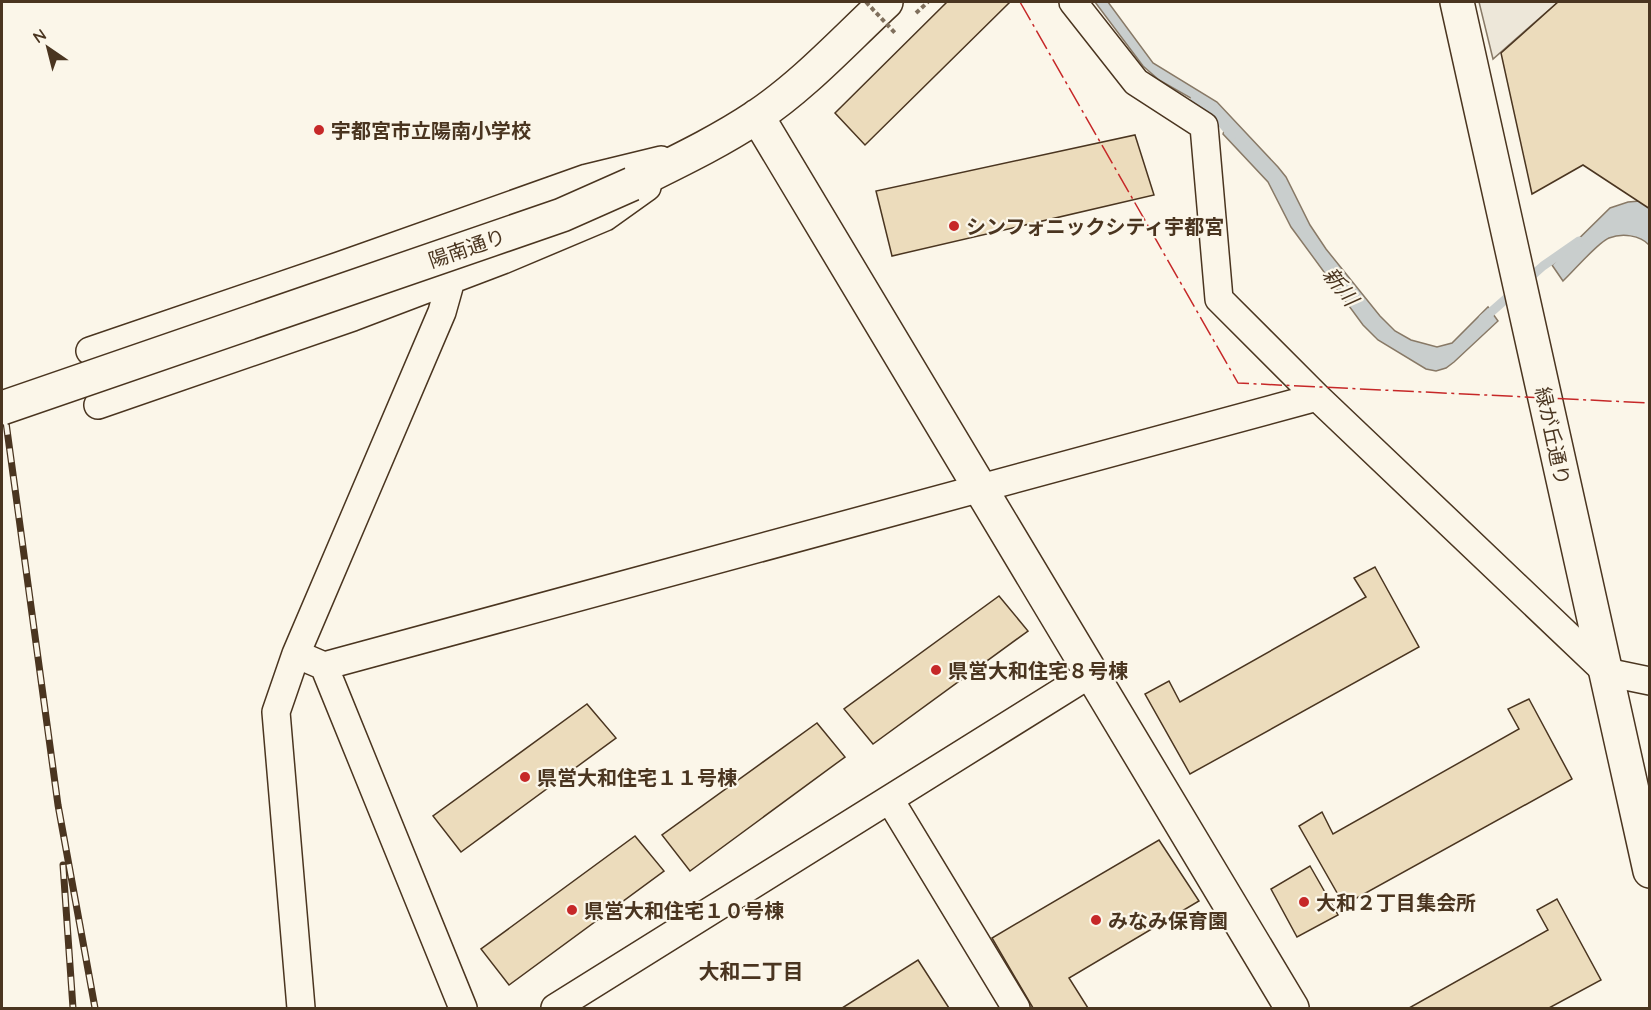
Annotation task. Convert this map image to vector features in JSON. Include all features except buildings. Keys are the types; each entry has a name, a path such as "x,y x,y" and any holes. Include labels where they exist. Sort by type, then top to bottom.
{"street":[{"name":"陽南通り","path":"2,408 562,215 632,184 697,152 757,116 804,78 886,2"},
{"path":"1073,2 1136,82 1204,126 1219,298 1317,397 1606,672 1650,681"},
{"name":"緑が丘通り","path":"1457,2 1650,871"},
{"path":"757,116 1292,1008"},
{"path":"98,405 353,317 605,217 697,152"},
{"path":"90,351 587,178 697,152"},
{"path":"301,1008 276,712 296,654 442,312 451,280"},
{"path":"296,654 324,666 1317,397"},
{"path":"324,666 463,1008"},
{"path":"555,1008 1090,674"},
{"path":"890,800 1016,1008"}],"path":[{"path":"866,2 895,33"}],"shaded area":[{"path":"1479,2 1558,2 1493,59"}],"water":[{"path":"1095,2 1108,2 1153,63 1217,102 1278,167 1286,177 1310,225 1326,249 1380,316 1395,331 1411,340 1437,347 1452,343 1488,307 1498,321 1454,362 1436,371 1426,369 1378,340 1363,325 1291,227 1268,182 1223,134 1226,125 1212,110 1159,80 1143,66"},
{"path":"1640,201 1649,206 1649,245 1641,239 1630,236 1609,238 1592,251 1563,281 1552,265 1610,208"}],"waterway":[{"name":"新川","path":"1195,99 1211,110 1232,135"},
{"name":"新川","path":"1525,282 1543,266 1579,241"},
{"name":"新川","path":"1483,319 1515,291"}],"railway":[{"path":"2,393 58,805 95,1008"},
{"path":"63,865 73,1008"}],"power":[{"path":"1020,2 1238,383 1650,403"}],"place":[{"name":"宇都宮市立陽南小学校","path":"319,130"},
{"name":"シンフォニックシティ宇都宮","path":"954,226"},
{"name":"県営大和住宅８号棟","path":"936,670"},
{"name":"県営大和住宅１１号棟","path":"525,777"},
{"name":"大和２丁目集会所","path":"1304,902"},
{"name":"県営大和住宅１０号棟","path":"572,910"},
{"name":"みなみ保育園","path":"1096,920"}],"district":[{"name":"大和二丁目","path":"751,971"}]}
